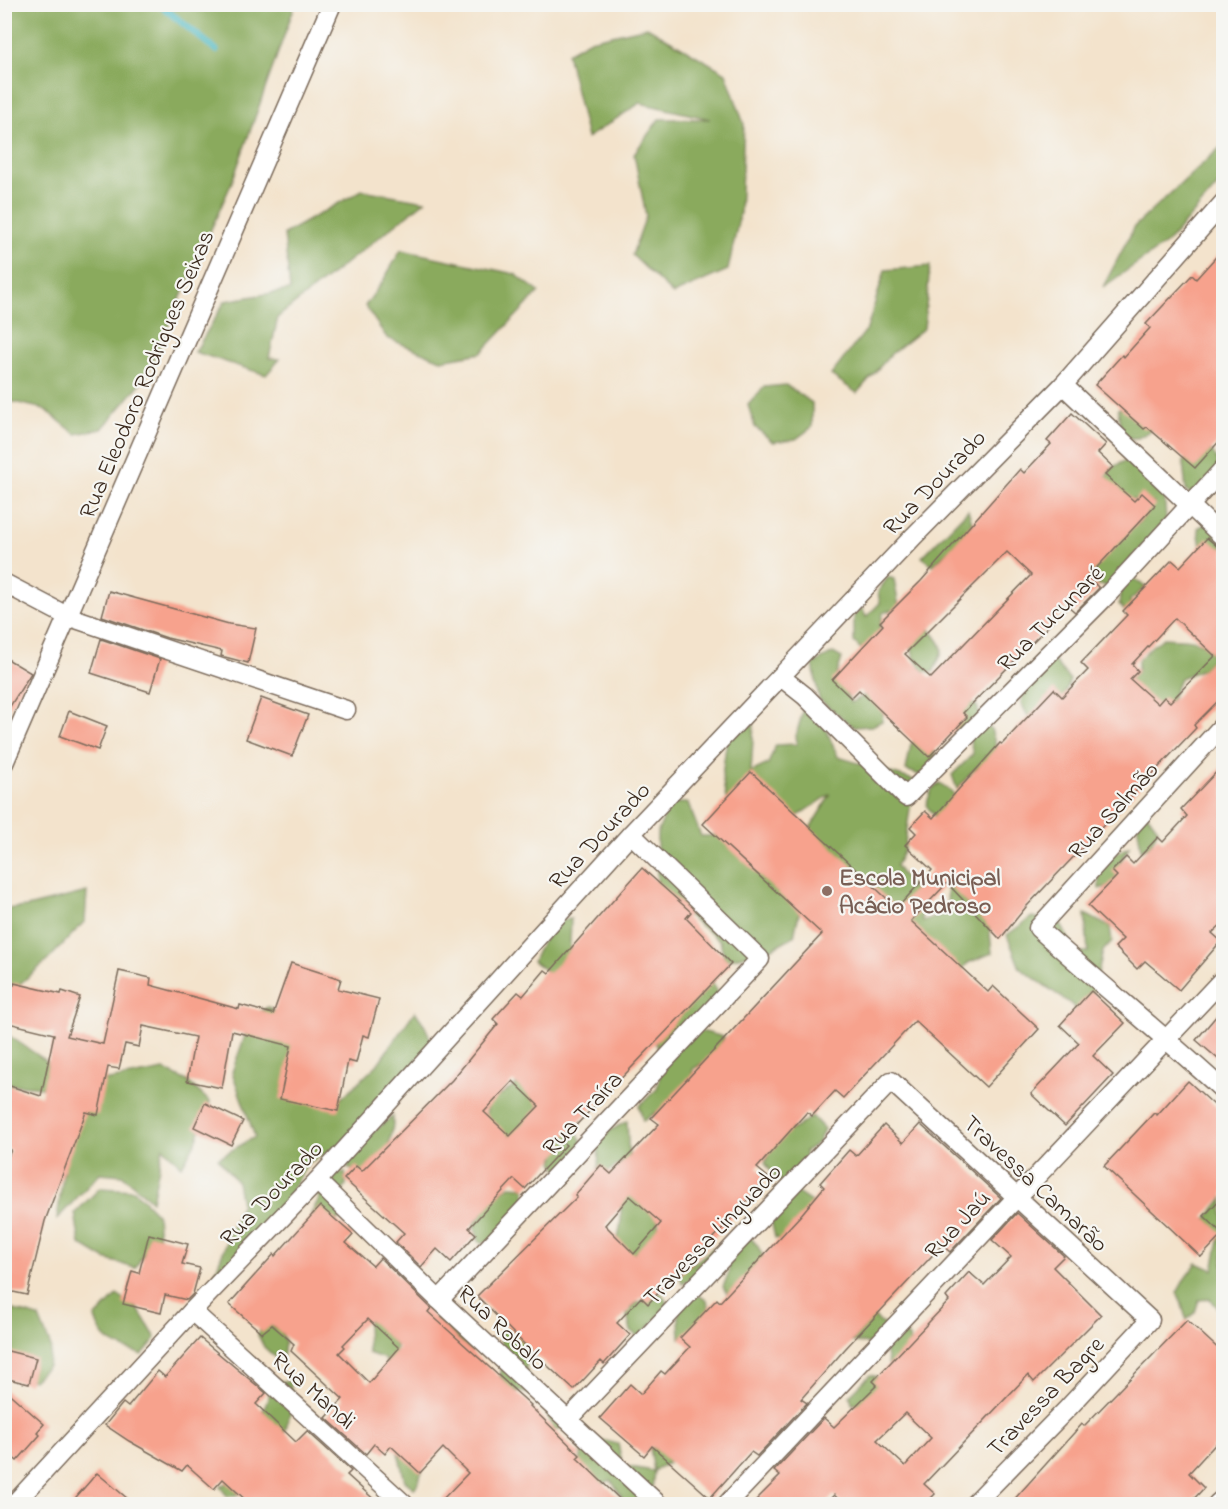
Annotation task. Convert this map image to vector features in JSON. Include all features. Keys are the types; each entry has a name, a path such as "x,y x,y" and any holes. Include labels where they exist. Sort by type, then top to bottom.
{"street":[{"name":"Rua Eleodoro Rodrigues Seixas","path":"4,763 332,4"},
{"name":"Rua Dourado","path":"14,1504 192,1311 318,1180 631,834 913,537 1063,385 1224,202"},
{"path":"1063,385 1224,538"},
{"name":"Rua Tucunaré","path":"781,677 805,696 906,797 1110,592 1224,468"},
{"path":"4,583 67,616 346,710"},
{"name":"Rua Salmão","path":"1167,1038 1105,989 1038,928 1224,724"},
{"name":"Rua Traíra","path":"439,1300 759,959 631,834"},
{"name":"Rua Jaú","path":"726,1504 1224,978"},
{"path":"1167,1038 1224,1091"},
{"name":"Travessa Camarão","path":"891,1081 1150,1320"},
{"name":"Travessa Linguado","path":"568,1420 891,1081"},
{"name":"Rua Robalo","path":"318,1180 439,1300 658,1504"},
{"name":"Rua Mandi","path":"192,1311 404,1504"},
{"name":"Travessa Bagre","path":"974,1504 1150,1320"},
{"path":"1217,1504 1224,1498"}],"green space":[{"path":"5,4 295,5 232,182 145,378 102,429 76,434 44,409 5,400"},
{"path":"647,27 726,73 744,124 740,213 728,270 673,294 632,255 646,216 634,154 659,119 710,119 640,103 587,138 567,53 590,40"},
{"path":"1223,145 1223,180 1168,242 1103,287 1135,226"},
{"path":"362,190 425,201 278,317 269,358 280,359 266,375 195,352 225,301 290,290 284,234"},
{"path":"401,250 515,274 539,292 481,353 441,360 387,338 365,306"},
{"path":"930,266 924,328 891,354 857,393 831,375 867,329 885,270"},
{"path":"786,385 812,403 812,427 796,439 773,442 755,427 748,405 764,387"},
{"path":"1140,400 1163,424 1138,438 1127,438 1121,432 1118,409"},
{"path":"1201,445 1213,452 1221,469 1206,502 1186,491 1183,462"},
{"path":"1128,459 1141,475 1150,477 1164,490 1166,519 1108,586 1086,584 1113,536 1137,525 1154,503 1094,492 1113,467"},
{"path":"968,510 972,522 962,538 933,565 922,557"},
{"path":"1216,518 1223,519 1223,567 1203,561 1198,528"},
{"path":"888,577 894,579 899,607 883,613 877,638 861,649 854,642 854,616 862,608 866,617 880,603 878,592"},
{"path":"1132,578 1146,587 1130,600 1132,611 1127,615 1119,604 1122,589"},
{"path":"928,627 942,648 933,672 924,671 915,659 912,649 912,645"},
{"path":"1164,638 1198,642 1204,645 1214,657 1203,669 1180,678 1171,701 1159,706 1136,691 1130,679 1138,671 1138,660"},
{"path":"833,653 842,658 837,674 851,703 874,690 885,701 882,721 872,726 854,727 819,699 813,664"},
{"path":"1053,660 1070,680 1064,696 1030,720 1021,703 1025,680"},
{"path":"965,699 977,706 981,721 991,729 998,753 972,772 957,789 952,775 973,754 970,740 949,725"},
{"path":"805,704 820,715 838,757 914,780 904,850 896,866 921,896 922,921 947,914 948,869 989,923 992,953 968,963 952,980 810,828 831,794 777,830 726,799 722,776 727,739 754,723 751,772 768,764 776,745 797,744 796,735"},
{"path":"918,737 933,742 936,761 922,776 906,770 911,744"},
{"path":"940,783 954,794 954,810 934,816 926,805 932,789"},
{"path":"670,803 688,803 701,836 753,834 800,909 794,936 769,950 725,960 720,941 671,902 657,886 657,834"},
{"path":"1147,814 1158,829 1150,846 1141,850 1137,822"},
{"path":"1129,847 1120,862 1121,875 1112,885 1099,889 1101,865 1108,857"},
{"path":"87,892 85,921 47,961 15,988 5,984 5,909 27,907"},
{"path":"1085,914 1110,927 1112,941 1103,951 1094,991 1076,1011 1072,1005 1020,968 1007,935 1032,917 1060,923 1076,952 1088,952"},
{"path":"571,919 569,968 548,977 545,970 533,961 556,922"},
{"path":"710,976 721,1000 697,1030 724,1037 716,1055 693,1069 690,1090 643,1121 639,1106 657,1089 665,1062 655,1042"},
{"path":"268,1007 291,1024 336,1103 377,1065 415,1011 432,1042 344,1144 308,1163 279,1214 230,1272 215,1273 241,1204 237,1182 218,1158 255,1137 232,1072 252,1016"},
{"path":"5,1033 48,1062 46,1083 43,1087 5,1084"},
{"path":"164,1070 187,1081 210,1102 196,1142 182,1166 163,1147 152,1201 122,1175 100,1173 57,1219 72,1110 87,1084"},
{"path":"525,1079 539,1106 537,1119 494,1144 482,1127 489,1103"},
{"path":"393,1116 390,1142 367,1175 347,1168 354,1148"},
{"path":"812,1116 824,1129 818,1143 805,1151 805,1168 796,1192 811,1202 804,1230 791,1243 775,1238 769,1210 783,1182 777,1180 765,1163 775,1138"},
{"path":"627,1121 629,1158 598,1178 599,1137"},
{"path":"574,1126 582,1142 562,1174 553,1162 560,1146 557,1128"},
{"path":"345,1172 346,1185 339,1199 342,1217 332,1223 311,1214 320,1197 314,1193 325,1175"},
{"path":"510,1186 525,1187 526,1216 503,1243 479,1242 474,1225 490,1201"},
{"path":"100,1188 134,1190 157,1214 159,1242 145,1252 135,1268 105,1259 80,1244 75,1213"},
{"path":"637,1188 652,1191 660,1233 629,1258 617,1244 621,1222 621,1198"},
{"path":"1223,1198 1223,1313 1210,1299 1199,1300 1195,1312 1187,1320 1177,1293 1197,1263 1213,1270 1219,1240 1206,1219"},
{"path":"750,1237 768,1266 730,1299 723,1287 729,1272 727,1254"},
{"path":"713,1248 717,1258 700,1275 682,1283 678,1272"},
{"path":"661,1293 669,1305 639,1338 631,1331 627,1315 635,1304"},
{"path":"694,1293 707,1300 709,1314 680,1338 678,1303"},
{"path":"117,1295 138,1309 156,1338 142,1355 107,1339 95,1318"},
{"path":"4,1303 10,1309 39,1317 51,1347 48,1366 33,1380 5,1373"},
{"path":"525,1312 533,1337 526,1368 539,1395 511,1390 500,1376 503,1362 500,1335"},
{"path":"440,1313 476,1343 472,1351 435,1317"},
{"path":"370,1315 388,1332 396,1346 395,1353 400,1359 388,1372 385,1359 368,1353 367,1324"},
{"path":"874,1316 881,1323 909,1337 911,1352 867,1404 852,1404 850,1395 870,1375 879,1377 889,1367 884,1345 852,1342"},
{"path":"267,1325 280,1329 285,1341 283,1358 277,1359 264,1347 258,1335 259,1328"},
{"path":"276,1381 290,1382 293,1402 285,1432 268,1422 263,1410"},
{"path":"539,1395 562,1404 563,1428 554,1430"},
{"path":"594,1438 618,1444 623,1466 654,1471 651,1499 643,1504 626,1504 611,1480 599,1485 579,1465 583,1448"},
{"path":"650,1448 688,1451 654,1471"},
{"path":"398,1453 423,1469 414,1488 405,1481"},
{"path":"231,1480 243,1493 228,1497 220,1487"}],"building":[{"path":"1224,248 1224,436 1195,468 1147,427 1144,429 1095,385 1150,328 1146,324 1192,275 1196,279"},
{"path":"1072,413 1106,444 1098,453 1113,467 1105,475 1134,501 1142,493 1155,505 1088,577 1099,588 1075,612 1068,606 963,713 967,717 929,757 859,690 851,698 832,680 883,625 880,622 921,581 1020,469 1024,473 1051,444 1047,441","holes":["1007,552 1031,575 931,678 905,654"]},
{"path":"1207,538 1224,549 1224,695 1194,725 1196,728 1026,907 1000,939 947,883 911,921 988,992 993,986 1039,1029 986,1087 915,1021 843,1098 835,1091 812,1116 807,1112 757,1168 768,1177 678,1278 675,1275 648,1304 641,1297 617,1323 630,1335 604,1364 601,1361 574,1390 526,1346 477,1296 577,1197 575,1195 601,1165 611,1174 659,1124 651,1118 822,934 703,824 751,772 897,908 932,870 905,845 916,833 910,827 925,811 933,818 1000,743 1002,744 1054,689 1062,697 1088,670 1081,663 1127,615 1123,611 1172,560 1180,567","holes":["1175,618 1215,656 1170,702 1164,697 1158,704 1130,679 1138,671 1132,664","630,1196 661,1223 634,1254 605,1225"]},
{"path":"109,591 229,624 256,628 248,663 221,656 222,651 167,638 102,616"},
{"path":"101,639 160,659 150,692 91,673"},
{"path":"4,657 31,673 4,716"},
{"path":"261,698 308,715 292,756 246,739"},
{"path":"69,711 107,726 98,750 60,736"},
{"path":"1224,764 1224,922 1212,933 1221,941 1179,990 1145,961 1137,969 1115,947 1123,939 1088,906 1117,876 1112,871 1126,857 1133,864 1158,837 1163,842 1187,816 1181,809"},
{"path":"642,868 691,912 686,918 731,964 561,1141 566,1145 525,1189 514,1179 469,1228 476,1234 451,1262 437,1249 421,1267 396,1242 404,1233 344,1179 356,1166 362,1171 452,1080 498,1024 493,1019 518,992 523,996 545,970 549,973","holes":["513,1081 539,1106 510,1136 484,1112"]},
{"path":"291,963 341,979 338,989 379,999 369,1037 363,1035 356,1063 348,1061 338,1111 280,1099 291,1046 232,1031 222,1088 187,1081 195,1037 143,1026 139,1047 125,1044 119,1069 108,1067 98,1115 86,1112 45,1221 27,1295 4,1290 4,1166 11,1150 4,1147 4,1084 41,1096 54,1034 4,1022 4,983 14,985 14,983 61,994 62,991 80,997 67,1036 103,1044 119,971 151,978 150,985 239,1009 240,1005 273,1014"},
{"path":"1091,991 1125,1023 1093,1056 1113,1075 1065,1126 1031,1094 1079,1043 1060,1025"},
{"path":"1224,1007 1224,1064 1196,1040"},
{"path":"1188,1081 1224,1114 1224,1195 1204,1216 1223,1234 1201,1257 1104,1166 1154,1113 1157,1115"},
{"path":"205,1103 243,1121 231,1145 194,1127"},
{"path":"920,1124 1001,1198 950,1252 942,1245 801,1399 807,1403 757,1456 751,1452 710,1498 652,1446 644,1456 600,1418 630,1384 641,1394 661,1371 665,1374 690,1347 680,1338 717,1299 720,1302 800,1216 824,1187 820,1183 849,1150 856,1156 884,1125 903,1143"},
{"path":"320,1206 353,1235 346,1243 373,1266 380,1258 431,1308 428,1312 531,1405 580,1455 577,1458 625,1504 438,1504 468,1473 443,1448 420,1473 391,1446 385,1454 374,1444 366,1454 326,1418 343,1399 291,1351 294,1344 272,1325 262,1333 229,1304 274,1254 275,1256","holes":["368,1319 399,1348 369,1383 339,1353 345,1347 343,1345"]},
{"path":"1017,1213 1064,1256 1053,1267 1101,1315 1034,1382 1028,1375 924,1484 935,1494 925,1504 844,1504 834,1495 825,1504 752,1504 780,1476 774,1471 824,1418 834,1427 877,1385 873,1381 949,1301 946,1297 969,1272 984,1285 1011,1257 992,1240","holes":["905,1413 931,1438 905,1466 877,1440"]},
{"path":"149,1234 188,1244 182,1264 200,1268 193,1294 187,1300 165,1295 161,1313 123,1304 132,1271 139,1273"},
{"path":"1187,1320 1224,1354 1224,1435 1189,1473 1204,1488 1189,1504 1010,1504 1082,1424 1084,1426"},
{"path":"200,1338 266,1393 256,1404 296,1442 307,1431 351,1471 347,1475 379,1504 250,1504 223,1479 214,1489 187,1465 182,1471 105,1425 123,1403 128,1407 158,1371 165,1377"},
{"path":"4,1350 36,1358 29,1384 4,1378"},
{"path":"4,1389 44,1424 37,1432 40,1435 17,1461 4,1450"},
{"path":"97,1473 134,1504 70,1504"}],"waterway":[{"path":"159,4 216,50"}],"place":[{"name":"Escola Municipal Acácio Pedroso","path":"827,891"}]}
